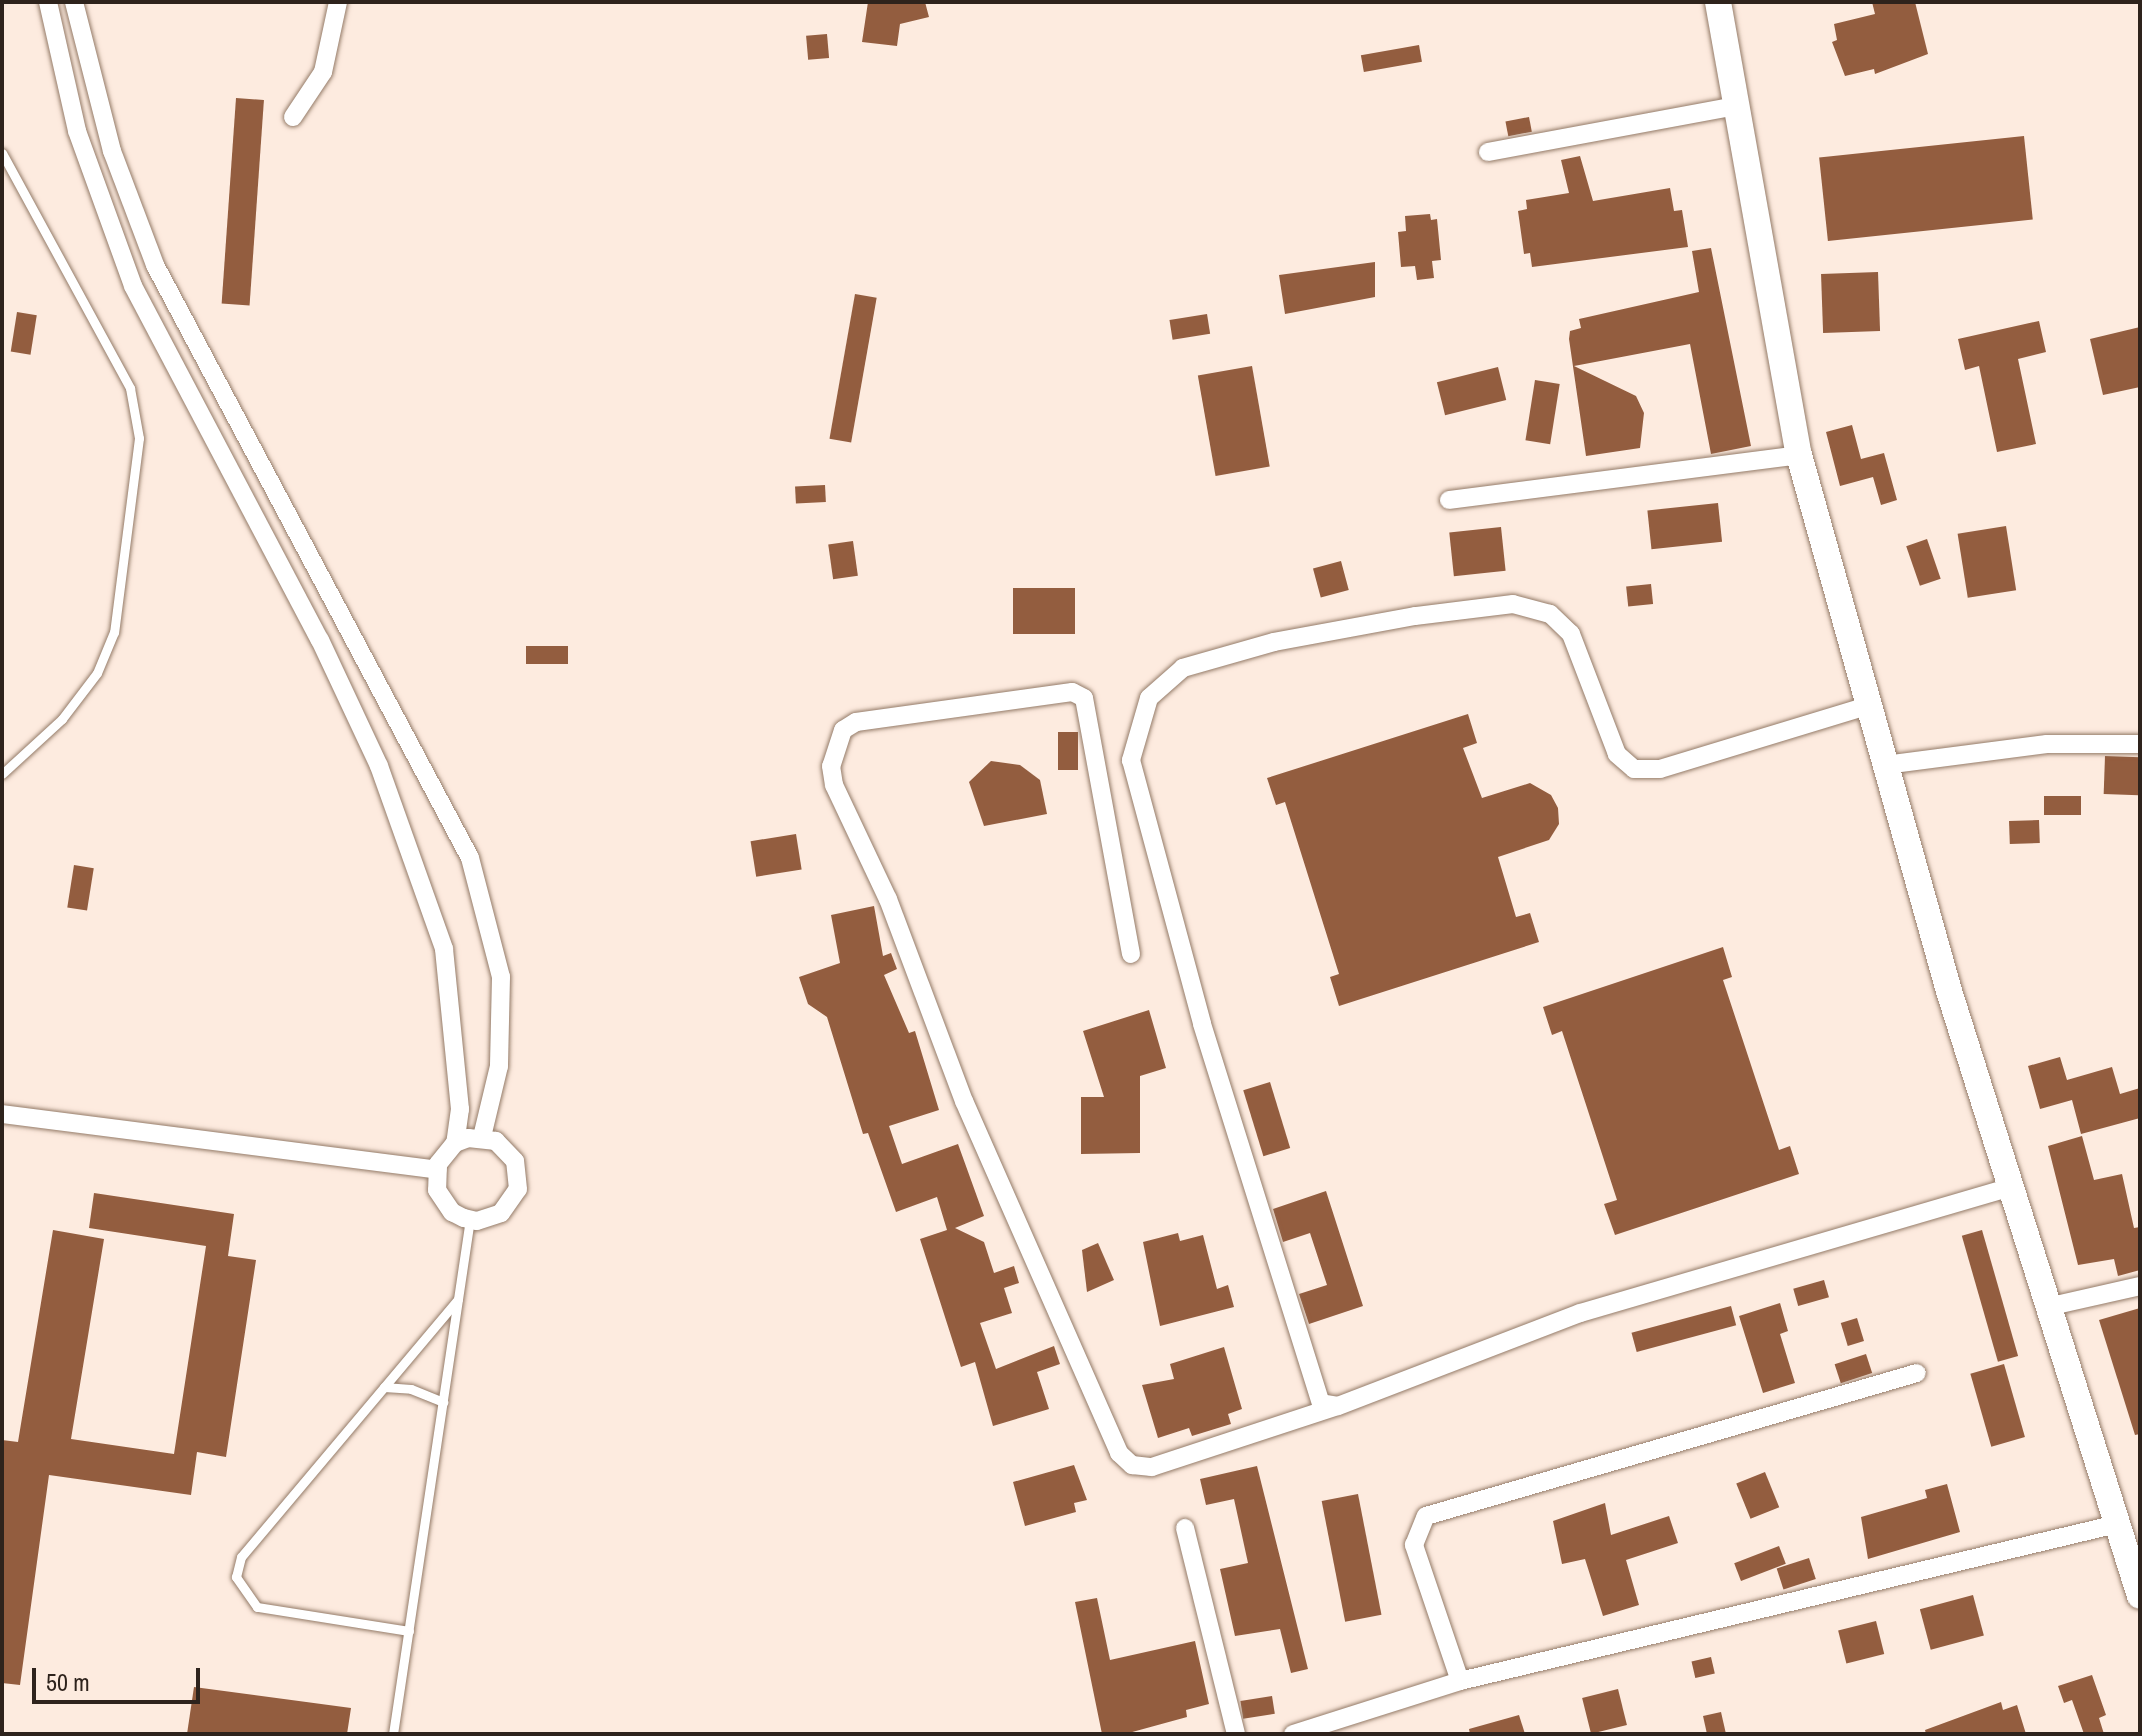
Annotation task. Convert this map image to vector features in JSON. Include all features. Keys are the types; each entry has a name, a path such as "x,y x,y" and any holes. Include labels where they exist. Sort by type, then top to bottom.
{"street":[{"path":"48,2 77,131 133,286 320,640 399,822 444,949 452,990 460,1109 455,1143 437,1170 443,1202 470,1219 501,1213 518,1189 515,1161 496,1141 482,1137 455,1143"},
{"path":"74,2 112,151 155,265 470,858 501,977 499,1066 482,1137"},
{"path":"293,117 323,72 338,2"},
{"path":"1718,2 1799,455 1867,706 2008,1188 2140,1596"},
{"path":"1488,152 1736,106"},
{"path":"1449,500 1799,455"},
{"path":"1338,1406 1316,1399 1132,778 1133,742 1149,698 1183,668 1274,642 1415,616 1513,604 1550,614 1571,634 1617,754 1634,769 1660,769 1867,706"},
{"path":"1131,954 1084,698 1072,692 856,722 843,730 831,766 834,785 888,899 964,1101 1119,1453 1132,1465 1152,1467 1338,1406 1580,1313 2008,1188"},
{"path":"1885,765 2047,744 2140,744"},
{"path":"2,1114 437,1170"},
{"path":"2047,1307 2140,1286"},
{"path":"1460,1681 1414,1545 1426,1516 1917,1373"},
{"path":"1293,1734 1460,1681 2117,1524"},
{"path":"1185,1528 1236,1734"}],"lane":[{"path":"2,153 130,388 139,438 116,619 97,673 72,708 2,774"},
{"path":"393,1734 470,1219"},
{"path":"409,1631 257,1607 236,1577 241,1557 458,1299"},
{"path":"384,1387 411,1389 443,1402"}],"building":[{"path":"868,2 925,2 929,17 900,24 897,46 862,42"},
{"path":"1872,2 1915,2 1928,54 1875,74 1874,69 1845,76 1832,42 1837,40 1834,24 1875,14"},
{"path":"827,34 829,58 808,60 806,36"},
{"path":"1419,45 1422,62 1364,72 1361,55"},
{"path":"236,98 264,100 250,305 222,303"},
{"path":"1529,117 1532,132 1508,136 1505,122"},
{"path":"2024,136 2033,220 1828,241 1819,158"},
{"path":"1580,156 1593,201 1670,188 1674,211 1682,210 1688,247 1532,267 1530,253 1524,254 1518,211 1527,209 1526,200 1569,193 1561,160"},
{"path":"1430,214 1431,220 1437,219 1441,260 1432,261 1434,278 1417,280 1415,266 1401,267 1398,232 1406,231 1405,216"},
{"path":"1711,248 1751,446 1711,454 1690,344 1574,366 1636,396 1644,413 1640,448 1586,456 1569,339 1570,331 1581,328 1579,319 1699,292 1692,251"},
{"path":"1375,262 1375,297 1285,314 1279,275"},
{"path":"1878,272 1880,331 1823,333 1821,274"},
{"path":"855,294 877,298 851,443 829,439"},
{"path":"17,312 37,315 30,355 11,352"},
{"path":"1207,314 1210,334 1173,340 1169,320"},
{"path":"2039,321 2046,352 2018,359 2036,444 1997,452 1979,366 1965,370 1958,339"},
{"path":"2140,327 2140,387 2103,395 2090,339"},
{"path":"1252,366 1270,466 1216,476 1198,376"},
{"path":"1498,367 1506,400 1445,415 1437,382"},
{"path":"1535,380 1560,384 1550,444 1525,440"},
{"path":"1852,425 1861,459 1884,453 1897,500 1881,505 1873,477 1840,486 1826,432"},
{"path":"825,485 826,502 796,504 795,487"},
{"path":"1718,503 1722,542 1651,549 1647,510"},
{"path":"2006,526 2016,590 1968,598 1958,534"},
{"path":"1501,527 1506,571 1454,576 1449,532"},
{"path":"1927,539 1941,579 1920,586 1906,546"},
{"path":"853,541 858,576 833,579 828,544"},
{"path":"1341,561 1349,590 1321,597 1313,569"},
{"path":"1651,584 1653,604 1628,607 1626,587"},
{"path":"1013,588 1075,588 1075,634 1013,634"},
{"path":"526,646 568,646 568,664 526,664"},
{"path":"1468,714 1477,743 1463,748 1482,798 1530,783 1551,795 1558,808 1559,824 1549,840 1498,857 1516,917 1530,913 1539,942 1339,1006 1330,977 1339,974 1285,802 1276,805 1267,778"},
{"path":"1058,732 1078,732 1078,770 1058,770"},
{"path":"2105,756 2140,757 2139,795 2104,794"},
{"path":"991,761 1020,765 1040,780 1047,814 984,826 969,782"},
{"path":"2044,796 2081,796 2081,815 2044,815"},
{"path":"2039,820 2040,843 2010,844 2009,821"},
{"path":"796,834 802,870 756,877 751,841"},
{"path":"74,865 94,868 87,911 67,907"},
{"path":"874,906 883,956 891,953 897,969 884,975 909,1033 915,1031 939,1110 889,1126 902,1164 958,1144 984,1216 955,1228 984,1242 994,1273 1014,1266 1019,1283 1004,1288 1012,1313 980,1323 996,1369 1054,1346 1060,1364 1037,1372 1049,1409 993,1426 975,1362 961,1367 920,1239 947,1230 937,1197 896,1212 868,1133 863,1134 827,1017 808,1004 799,977 840,963 831,915"},
{"path":"1723,947 1732,977 1723,980 1779,1150 1790,1146 1799,1174 1615,1235 1604,1204 1617,1200 1562,1031 1552,1035 1543,1007"},
{"path":"1149,1010 1166,1068 1140,1076 1140,1153 1081,1154 1081,1097 1104,1097 1083,1031"},
{"path":"2060,1057 2067,1080 2112,1067 2120,1094 2140,1088 2140,1118 2081,1134 2072,1100 2040,1109 2028,1066"},
{"path":"1270,1082 1290,1148 1263,1156 1243,1090"},
{"path":"2082,1136 2094,1180 2122,1174 2134,1228 2140,1227 2140,1270 2118,1276 2114,1259 2078,1265 2048,1146"},
{"path":"1326,1191 1363,1306 1309,1324 1299,1294 1327,1285 1310,1233 1283,1242 1273,1209"},
{"path":"94,1193 234,1214 228,1256 256,1260 226,1457 197,1452 191,1495 49,1475 20,1685 2,1683 2,1440 18,1442 53,1230 104,1239 71,1439 174,1454 206,1246 89,1228"},
{"path":"1982,1230 2018,1356 1998,1362 1962,1236"},
{"path":"1178,1233 1180,1241 1203,1235 1217,1289 1228,1285 1234,1307 1160,1326 1143,1242"},
{"path":"1098,1243 1114,1280 1087,1292 1082,1250"},
{"path":"1824,1280 1829,1297 1798,1306 1793,1289"},
{"path":"1780,1303 1788,1331 1780,1334 1795,1383 1763,1393 1739,1316"},
{"path":"1731,1306 1736,1325 1637,1352 1632,1333"},
{"path":"2140,1308 2140,1434 2135,1435 2099,1320"},
{"path":"1857,1318 1864,1341 1848,1346 1841,1323"},
{"path":"1224,1347 1242,1409 1228,1414 1231,1424 1192,1436 1189,1428 1158,1438 1142,1385 1174,1379 1170,1364"},
{"path":"1866,1354 1872,1373 1841,1383 1835,1364"},
{"path":"2004,1364 2025,1437 1991,1447 1970,1374"},
{"path":"1074,1465 1087,1500 1074,1503 1076,1512 1025,1526 1013,1482"},
{"path":"1257,1466 1308,1669 1291,1673 1280,1629 1235,1636 1220,1569 1248,1563 1234,1499 1206,1505 1200,1479"},
{"path":"1765,1472 1779,1507 1750,1519 1736,1484"},
{"path":"1947,1484 1960,1532 1868,1559 1861,1517 1927,1498 1925,1490"},
{"path":"1358,1494 1381,1615 1345,1622 1322,1501"},
{"path":"1605,1503 1611,1535 1669,1516 1678,1543 1626,1560 1639,1605 1603,1616 1585,1559 1562,1564 1553,1521"},
{"path":"1779,1546 1786,1564 1741,1581 1734,1563"},
{"path":"1809,1558 1816,1579 1783,1589 1777,1569"},
{"path":"1973,1595 1984,1636 1931,1650 1920,1609"},
{"path":"1097,1598 1110,1660 1195,1641 1209,1704 1186,1710 1187,1717 1125,1734 1102,1734 1075,1602"},
{"path":"1876,1621 1884,1654 1846,1663 1838,1630"},
{"path":"1711,1657 1715,1674 1695,1678 1692,1661"},
{"path":"2092,1675 2106,1715 2099,1718 2104,1734 2084,1734 2072,1700 2064,1703 2058,1686"},
{"path":"194,1687 351,1708 347,1734 187,1734"},
{"path":"1618,1689 1627,1725 1591,1734 1582,1698"},
{"path":"1272,1696 1275,1714 1243,1719 1240,1701"},
{"path":"2001,1702 2003,1710 2017,1705 2026,1734 1926,1734 1925,1730"},
{"path":"1721,1712 1726,1734 1707,1734 1703,1716"},
{"path":"1519,1715 1525,1734 1470,1734 1469,1729"}]}
